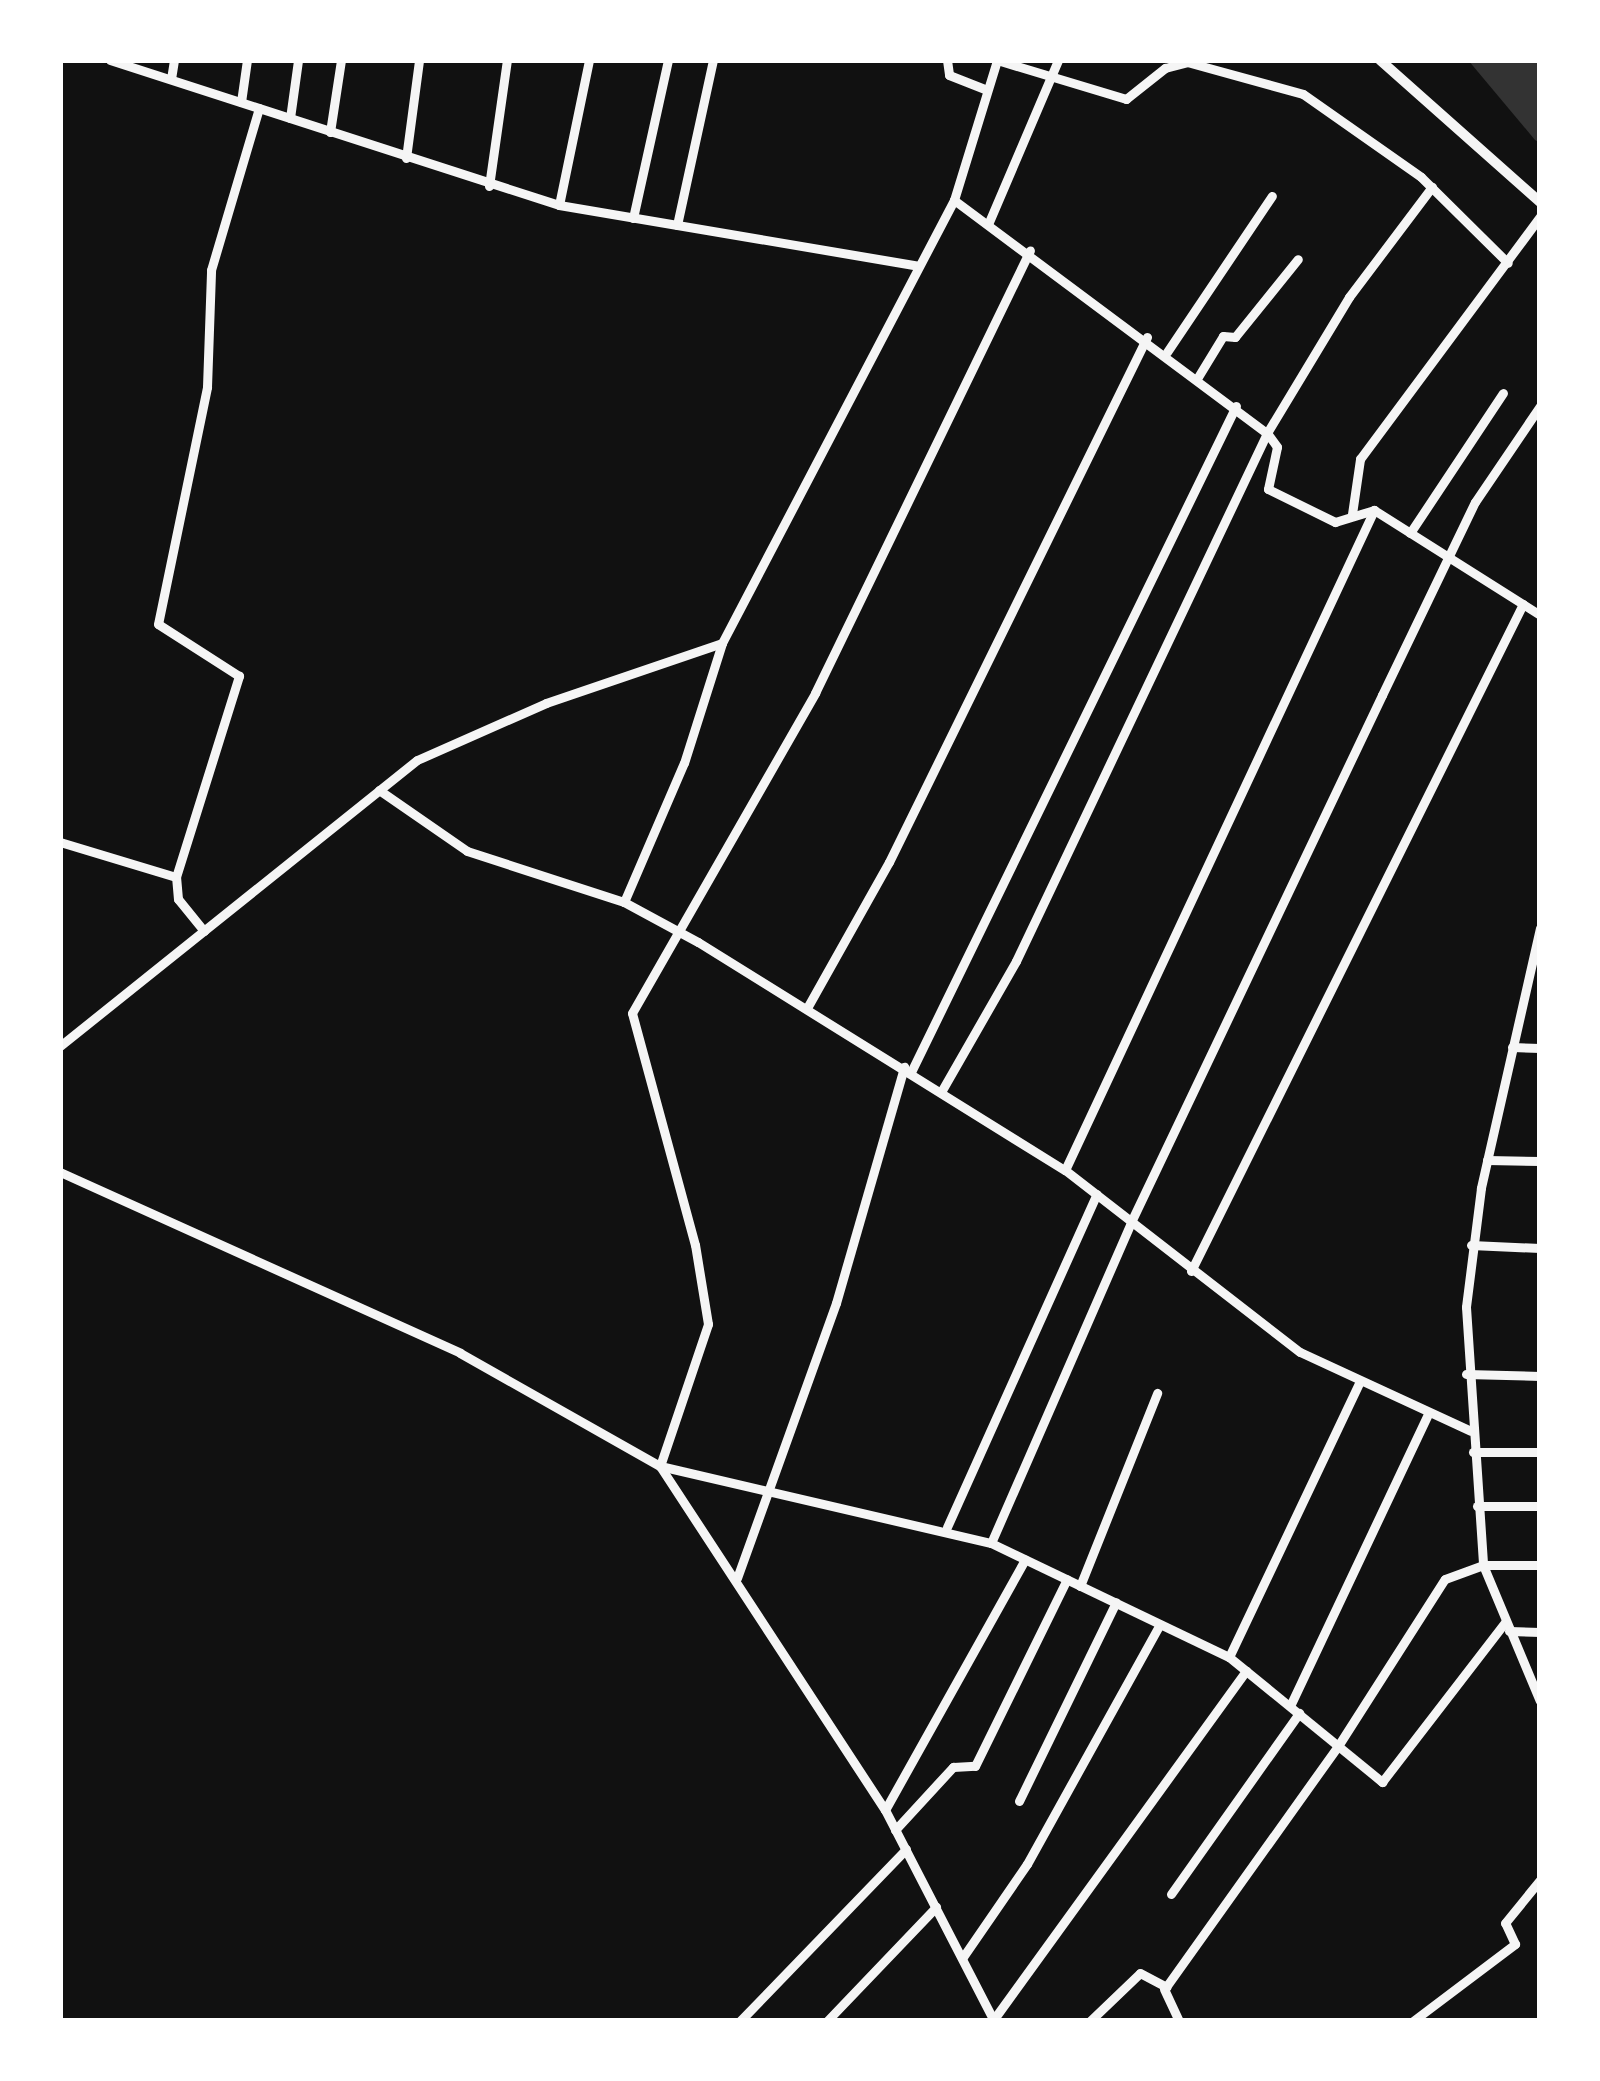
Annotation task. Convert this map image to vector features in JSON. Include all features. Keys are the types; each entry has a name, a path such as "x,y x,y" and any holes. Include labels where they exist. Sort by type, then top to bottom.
{"street":[{"path":"110,60 559,206 918,266"},
{"path":"171,79 174,60"},
{"path":"241,102 247,60"},
{"path":"290,118 298,60"},
{"path":"330,132 341,60"},
{"path":"406,158 419,60"},
{"path":"490,185 506,60"},
{"path":"559,206 589,60"},
{"path":"633,218 668,60"},
{"path":"676,225 713,60"},
{"path":"946,60 949,75 987,90"},
{"path":"624,902 684,763 722,643 954,200 997,60 1126,99 1174,64 1263,79 1304,94 1432,187 1508,262"},
{"path":"989,222 1058,60"},
{"path":"1380,60 1540,202"},
{"path":"204,931 178,899 176,878 239,685 232,671 158,624 207,387 211,270 259,108"},
{"path":"941,1092 1016,962 1267,433 1349,297 1432,187"},
{"path":"1167,352 1272,196"},
{"path":"954,200 1147,337 1267,433 1277,447 1268,490 1335,521 1374,510 1540,614"},
{"path":"1352,514 1360,459 1540,217"},
{"path":"660,1466 708,1324 695,1245 632,1013 815,693 1030,250"},
{"path":"1198,376 1223,337 1235,338 1298,259"},
{"path":"807,1008 890,862 1147,337"},
{"path":"1410,533 1503,393"},
{"path":"737,1578 772,1491 907,1070 1236,406"},
{"path":"991,1543 1131,1222 1482,491 1540,406"},
{"path":"1066,1171 1374,510"},
{"path":"1191,1271 1523,604"},
{"path":"60,1046 434,750 722,643"},
{"path":"379,790 485,859 624,902 680,932 1066,1171 1268,1331 1359,1383 1471,1431"},
{"path":"60,842 176,878"},
{"path":"1540,928 1471,1244 1466,1374 1483,1565 1540,1701"},
{"path":"1512,1047 1540,1048"},
{"path":"1487,1160 1540,1161"},
{"path":"60,1172 460,1353 660,1466 947,1527 991,1543 1229,1658 1338,1746 1390,1781 1507,1627"},
{"path":"947,1527 1097,1194"},
{"path":"1471,1244 1540,1248"},
{"path":"1466,1374 1540,1376"},
{"path":"1229,1658 1359,1383"},
{"path":"1080,1586 1157,1393"},
{"path":"1171,1894 1294,1709 1428,1414"},
{"path":"1473,1451 1540,1452"},
{"path":"660,1466 885,1810 994,2020 1246,1671"},
{"path":"1477,1506 1540,1506"},
{"path":"885,1810 1025,1559"},
{"path":"1164,1989 1338,1746 1445,1580 1483,1565 1540,1565"},
{"path":"896,1830 953,1768 975,1766 1067,1580"},
{"path":"1018,1801 1116,1602"},
{"path":"962,1957 1027,1864 1160,1624"},
{"path":"1507,1627 1540,1632"},
{"path":"740,2021 906,1850"},
{"path":"1414,2021 1515,1943 1505,1923 1540,1880"},
{"path":"827,2021 936,1907"},
{"path":"1090,2021 1140,1973 1164,1989 1179,2021"}],"shaded area":[{"path":"1468,60 1540,60 1540,143 1535,140"}]}
